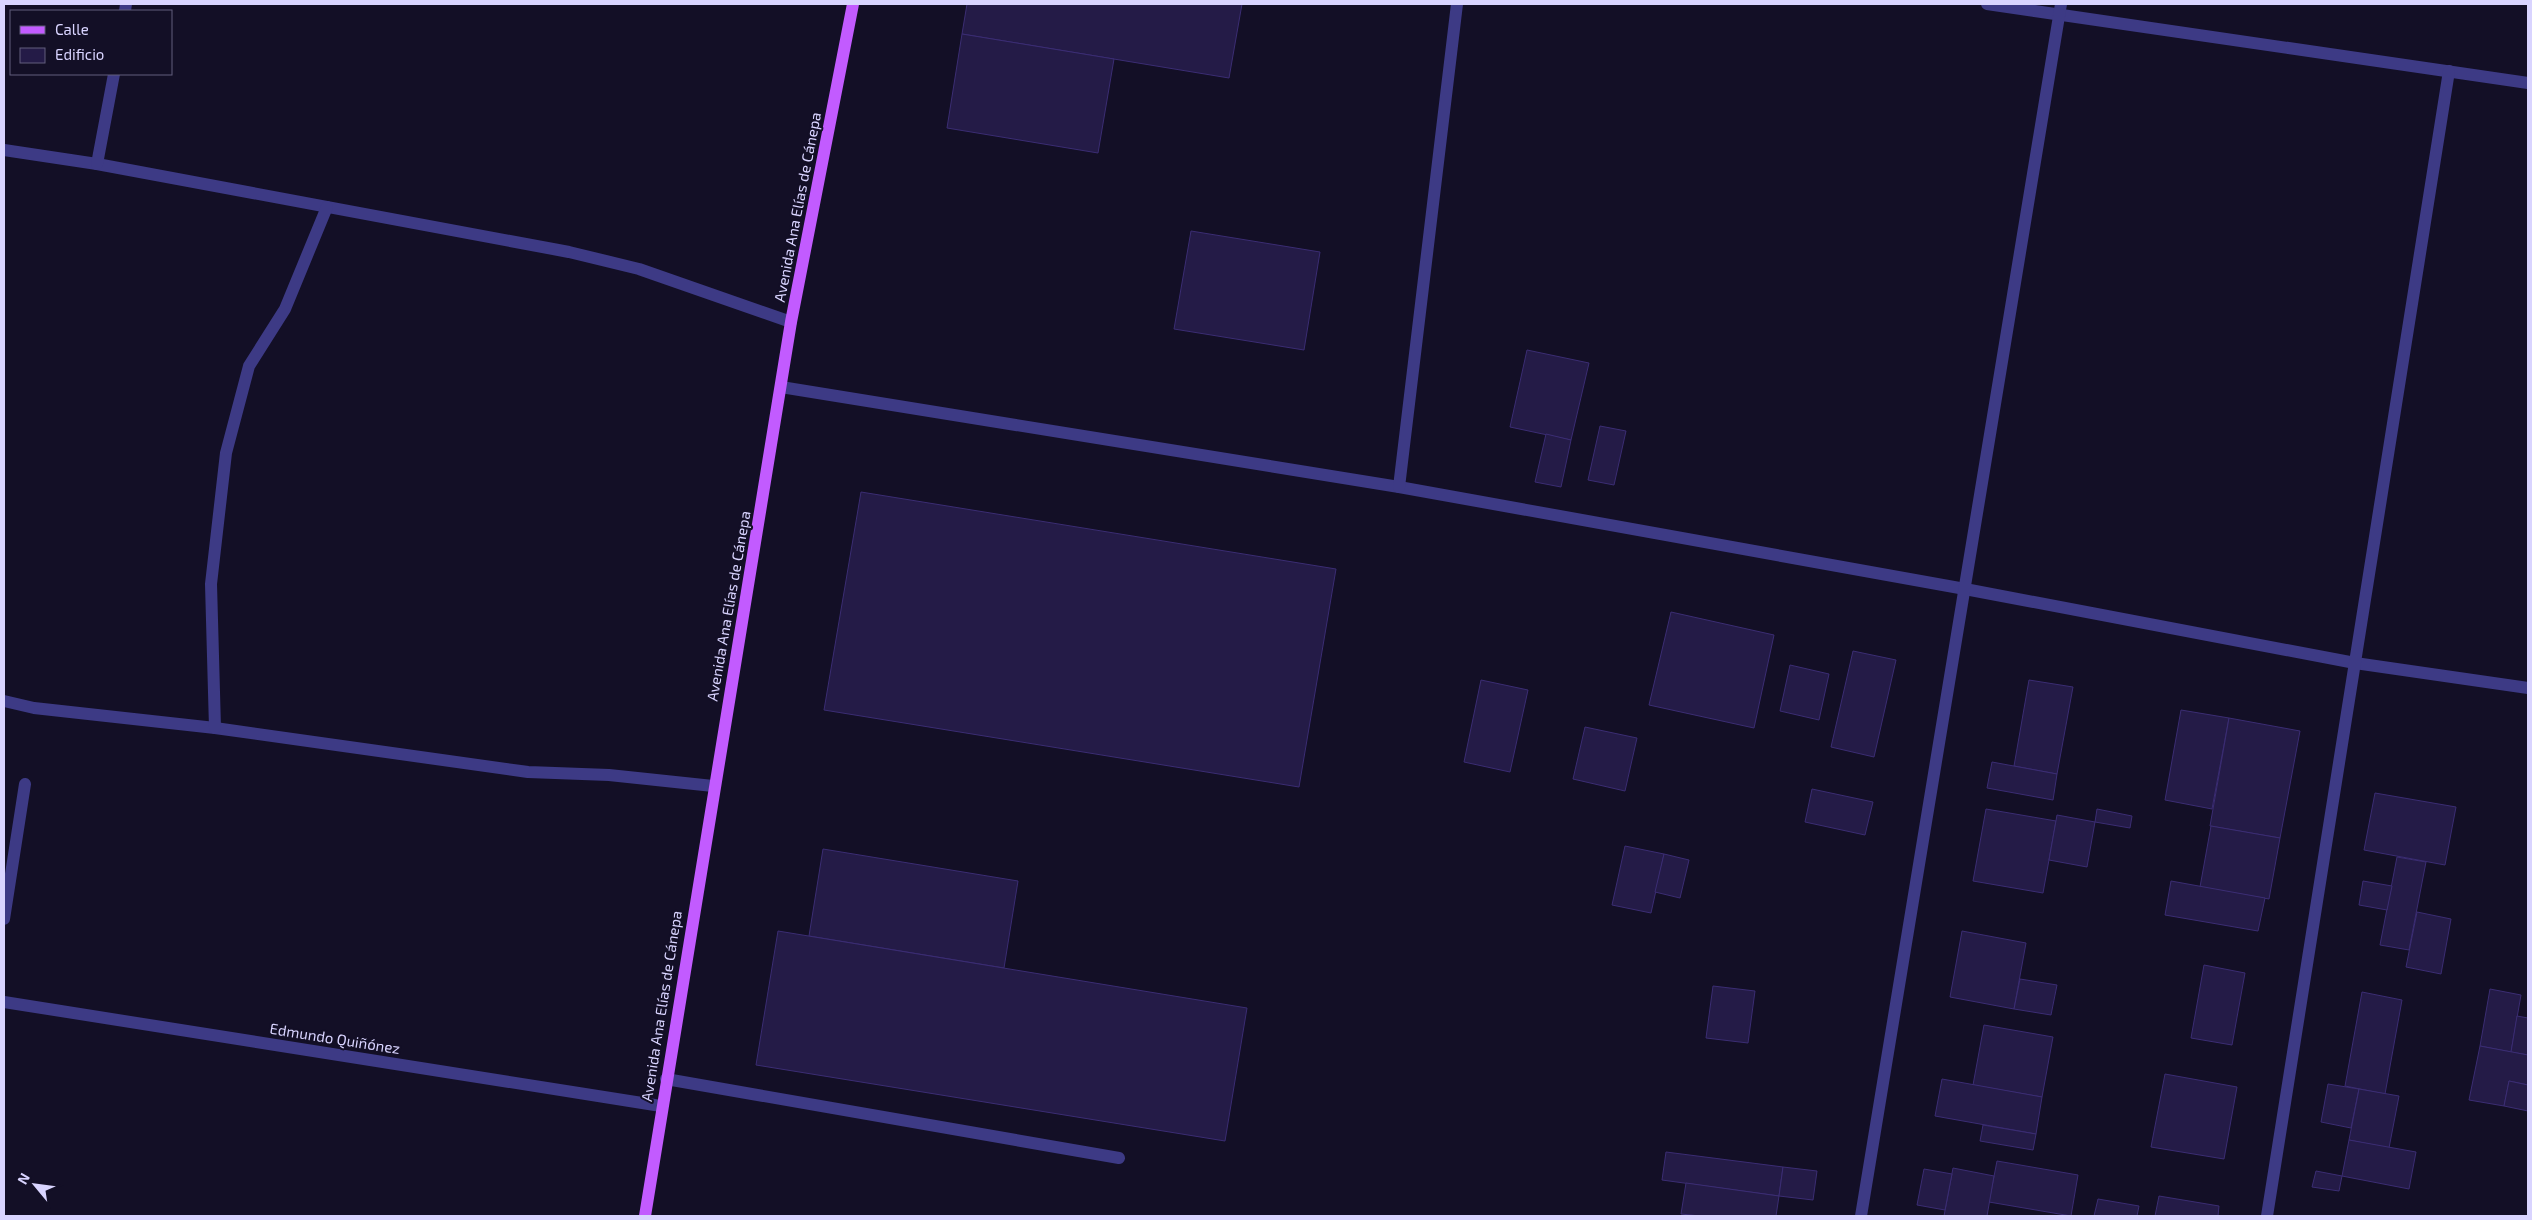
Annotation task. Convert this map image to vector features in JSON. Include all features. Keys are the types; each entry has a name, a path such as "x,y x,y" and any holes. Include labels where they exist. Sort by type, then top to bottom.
{"main road":[{"name":"Avenida Ana Elías de Cánepa","path":"644,1216 791,322 853,4"}],"street":[{"path":"1399,487 1457,4"},
{"path":"1987,4 2060,10 2528,83"},
{"path":"1861,1216 2060,10"},
{"path":"2266,1216 2449,71"},
{"path":"97,164 114,75"},
{"path":"4,150 97,164 586,256 638,270 791,322"},
{"path":"215,728 211,584 226,453 249,366 285,309 327,207"},
{"path":"781,387 1399,487 1965,588 2355,663 2528,688"},
{"path":"4,701 34,708 215,728 528,772 609,775 714,786"},
{"path":"4,919 25,784"},
{"name":"Edmundo Quiñónez","path":"4,1002 661,1106"},
{"path":"666,1079 1118,1158"}],"building":[{"path":"967,4 1242,4 1229,78 962,34"},
{"path":"962,34 1114,59 1098,153 947,128"},
{"path":"1191,231 1320,252 1304,350 1174,329"},
{"path":"1527,350 1589,363 1571,440 1510,427"},
{"path":"1600,426 1626,431 1614,485 1588,480"},
{"path":"1546,434 1571,440 1561,487 1535,482"},
{"path":"861,492 1336,569 1299,787 824,710"},
{"path":"1671,612 1774,635 1754,728 1649,705"},
{"path":"1853,651 1896,660 1874,757 1831,747"},
{"path":"1790,665 1829,674 1819,720 1780,711"},
{"path":"1481,680 1528,690 1510,772 1464,762"},
{"path":"2029,680 2073,687 2057,774 2014,766"},
{"path":"2181,710 2229,718 2212,809 2165,800"},
{"path":"2229,718 2300,731 2280,838 2210,826"},
{"path":"1585,727 1637,738 1625,791 1573,779"},
{"path":"1992,762 2057,774 2053,800 1987,788"},
{"path":"1812,789 1873,802 1865,835 1805,822"},
{"path":"2375,793 2456,807 2445,865 2364,850"},
{"path":"1986,809 2056,821 2043,893 1973,881"},
{"path":"2097,809 2132,816 2130,828 2095,822"},
{"path":"2057,815 2095,822 2087,867 2049,860"},
{"path":"2211,826 2280,838 2269,899 2200,887"},
{"path":"1625,846 1664,854 1651,913 1612,905"},
{"path":"823,849 1018,881 1004,968 809,936"},
{"path":"1664,854 1689,860 1680,898 1655,892"},
{"path":"2397,857 2426,862 2409,950 2380,945"},
{"path":"2171,881 2265,898 2258,931 2165,915"},
{"path":"2363,881 2392,886 2387,910 2359,905"},
{"path":"2417,912 2451,919 2441,974 2406,967"},
{"path":"778,931 1247,1008 1225,1141 756,1065"},
{"path":"1962,931 2026,943 2014,1009 1950,997"},
{"path":"2204,965 2245,973 2232,1045 2191,1038"},
{"path":"2020,979 2057,985 2051,1015 2014,1009"},
{"path":"1713,986 1755,991 1748,1043 1706,1038"},
{"path":"2490,989 2521,995 2511,1052 2480,1046"},
{"path":"2362,992 2402,1000 2385,1094 2345,1086"},
{"path":"2517,1016 2528,1018 2528,1055 2511,1052"},
{"path":"1984,1025 2053,1037 2042,1097 1973,1085"},
{"path":"2480,1046 2528,1055 2528,1085 2509,1081 2504,1106 2469,1100"},
{"path":"2165,1074 2237,1087 2224,1159 2151,1147"},
{"path":"1942,1079 2042,1097 2036,1134 1935,1116"},
{"path":"2509,1081 2528,1085 2528,1111 2504,1106"},
{"path":"2328,1084 2359,1089 2351,1128 2321,1122"},
{"path":"2359,1089 2399,1096 2389,1148 2349,1140"},
{"path":"1983,1125 2036,1134 2033,1150 1980,1141"},
{"path":"2349,1140 2416,1152 2409,1189 2342,1176"},
{"path":"1666,1152 1783,1167 1779,1196 1662,1180"},
{"path":"1997,1161 2078,1175 2071,1216 1989,1202"},
{"path":"1783,1167 1817,1171 1813,1200 1779,1196"},
{"path":"1953,1168 1994,1176 1987,1216 1944,1216"},
{"path":"1924,1169 1952,1174 1945,1210 1917,1205"},
{"path":"2316,1171 2342,1176 2339,1191 2312,1187"},
{"path":"1686,1183 1779,1196 1776,1216 1700,1216 1681,1214"},
{"path":"2159,1196 2219,1206 2218,1216 2155,1216"},
{"path":"2098,1199 2139,1206 2137,1216 2094,1216"}]}
